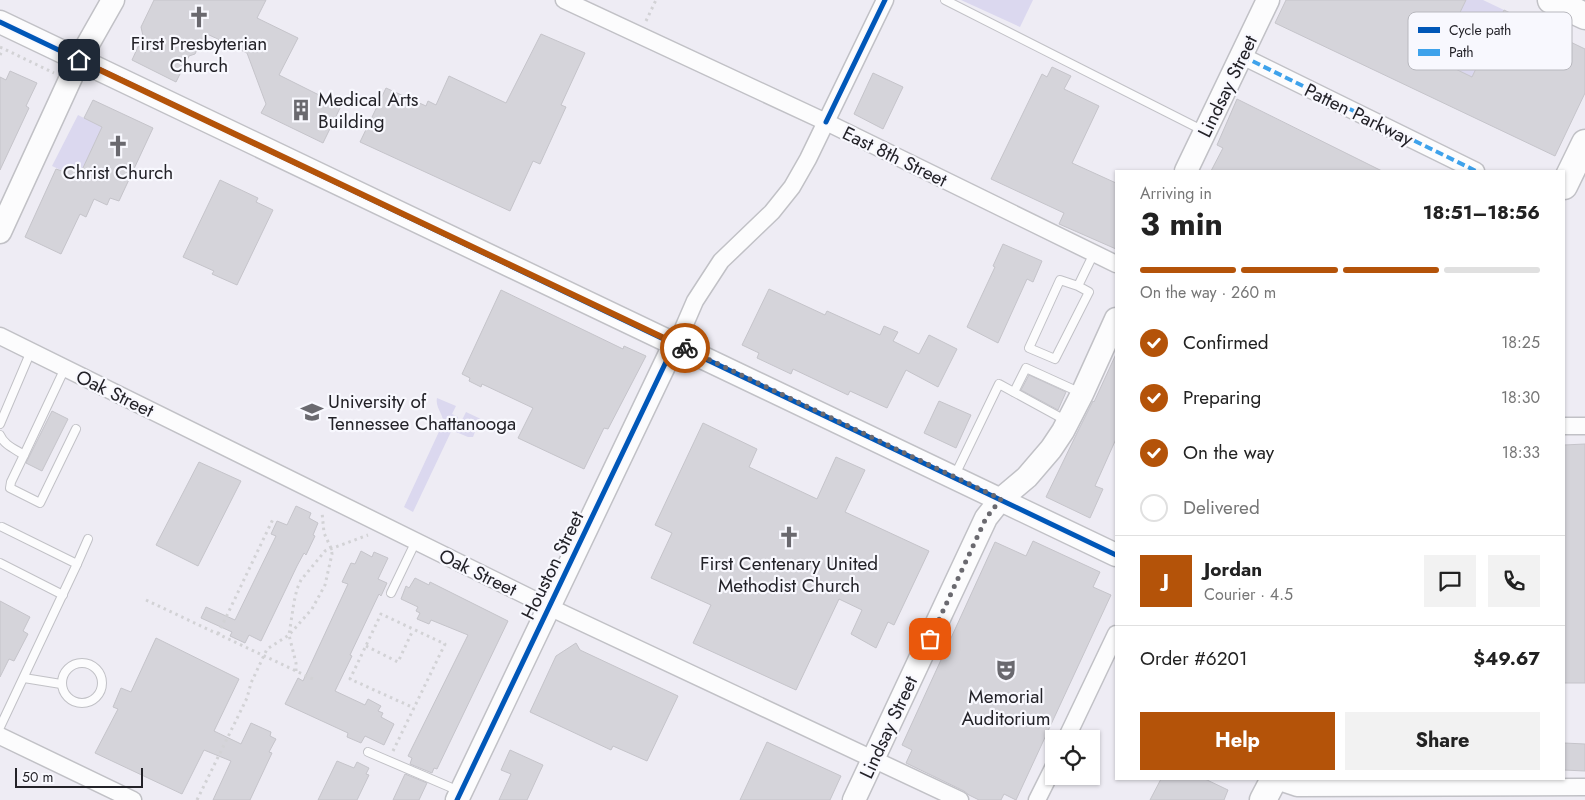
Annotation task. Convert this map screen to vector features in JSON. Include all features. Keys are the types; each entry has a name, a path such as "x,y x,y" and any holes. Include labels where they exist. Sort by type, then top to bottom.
{"main road":[{"path":"1551,0 1585,16"},
{"path":"1565,184 1585,143"}],"street":[{"path":"0,232 79,60 113,0"},
{"name":"East 8th Street","path":"564,0 826,122 1115,264"},
{"name":"Houston Street","path":"459,796 695,301 721,261 772,212 792,187 808,159 885,0"},
{"name":"Lindsay Street","path":"1186,170 1268,0"},
{"path":"0,22 1115,555"},
{"name":"Patten Parkway","path":"1242,56 1474,170"},
{"name":"Lindsay Street","path":"854,800 986,518 1001,499 1027,477 1051,449 1068,422 1115,321"},
{"name":"Oak Street","path":"0,336 548,607 960,800"},
{"path":"1565,426 1585,426"},
{"path":"1070,730 1115,636"},
{"path":"0,736 133,800"},
{"path":"1270,784 1297,788 1422,789 1542,783 1585,787"},
{"path":"1038,800 1045,785"}],"lane":[{"path":"945,0 1205,132"},
{"path":"1078,286 1094,253"},
{"path":"1060,280 1078,286 1089,292 1055,359 1029,348 1060,280"},
{"path":"0,424 31,351"},
{"path":"65,368 11,482 10,488 40,503 76,429"},
{"path":"1014,392 1026,368 1082,394"},
{"path":"954,476 999,384 1068,422"},
{"path":"0,435 8,446 24,454"},
{"path":"2,527 77,564"},
{"path":"0,727 88,539"},
{"path":"391,593 416,541"},
{"path":"0,562 62,595"},
{"path":"81,662 95,666 102,678 102,685 96,698 84,703 78,703 66,696 61,684 68,667 81,662"},
{"path":"24,678 61,684"},
{"path":"368,752 459,796"}],"path":[{"path":"640,35 656,0"},
{"path":"0,55 1,48 55,73"},
{"path":"197,800 247,698 251,684 264,656 271,646 289,636 312,609 321,594 331,562 331,548 324,533 321,514 328,498"},
{"path":"218,634 273,519"},
{"path":"296,671 296,663 289,636 294,602 299,584 325,552 331,548 367,536 376,522"},
{"path":"146,600 313,679"},
{"path":"388,761 414,708 445,644 381,614 350,679 414,708"},
{"path":"366,646 398,662 413,630"}],"shaded area":[{"path":"961,0 1033,0 1020,27"},
{"path":"1466,0 1483,0 1504,10 1503,12 1460,12"},
{"path":"1458,70 1475,70 1472,77"},
{"path":"78,115 102,127 82,170 69,165 65,172 52,166"},
{"path":"437,398 456,406 452,414 458,417 413,512 404,507 443,423 437,405"},
{"path":"466,412 500,428 497,433 478,424 473,437 456,432"}],"building":[{"path":"154,0 266,0 257,18 298,38 279,75 341,106 323,143 261,113 266,104 247,53 205,33 195,54 189,56 176,82 132,60 143,36 141,27"},
{"path":"1286,0 1466,0 1460,12 1408,12 1408,70 1458,70 1472,77 1475,70 1572,70 1572,43 1585,49 1585,93 1555,156 1275,23"},
{"path":"541,34 585,53 561,105 566,107 540,164 533,161 510,211 360,142 386,88 426,106 428,101 436,105 449,76 506,103"},
{"path":"1052,67 1071,76 1064,89 1099,106 1072,163 1115,183 1115,249 1059,224 1064,213 991,179 1042,74 1047,77"},
{"path":"10,71 37,83 26,106 29,108 0,170 0,77 6,80"},
{"path":"873,73 903,87 883,129 854,114"},
{"path":"1237,99 1380,170 1212,170 1223,148 1217,145"},
{"name":"Christ Church","path":"93,100 153,128 119,201 110,198 107,205 94,199 86,217 80,214 61,254 25,237 56,169 65,172 69,165 82,170 102,127 84,118"},
{"path":"220,180 258,198 256,202 273,210 237,285 212,274 214,271 183,257"},
{"path":"1003,244 1042,261 1033,282 1027,279 998,343 967,327 995,267 993,266"},
{"path":"769,289 825,315 827,311 880,335 884,326 898,332 893,341 919,354 929,335 957,349 938,387 906,370 887,408 850,391 848,395 793,369 791,374 757,358 759,353 742,345"},
{"path":"501,290 623,349 624,346 646,356 608,429 604,428 584,469 518,438 533,408 482,384 481,387 469,381 470,378 462,374"},
{"path":"1115,356 1115,441 1095,486 1103,489 1090,518 1046,497"},
{"path":"1029,375 1066,392 1058,410 1021,390"},
{"path":"939,401 971,415 956,448 924,433"},
{"path":"52,411 68,419 42,471 26,463"},
{"path":"703,423 757,449 749,467 817,499 836,457 865,470 845,512 929,551 894,625 888,622 876,648 851,634 862,610 839,599 796,690 693,643 711,605 651,578 672,533 655,525"},
{"path":"1585,444 1585,683 1565,683 1565,445"},
{"path":"199,462 241,481 198,566 156,545"},
{"path":"296,506 311,513 309,518 318,523 313,535 315,536 306,555 304,553 297,566 261,641 249,635 245,643 230,636 232,632 201,618 206,607 235,620 276,536 271,534 277,521 287,525"},
{"name":"Memorial Auditorium","path":"1033,541 1100,572 1093,587 1111,595 1048,730 1045,730 1045,737 1016,800 1004,794 1001,800 979,800 906,763 912,750 902,745 995,542 1026,556"},
{"path":"361,551 372,557 374,552 388,558 378,579 387,583 381,596 379,594 335,691 365,705 368,699 381,706 378,711 383,713 381,717 394,724 384,745 365,736 361,743 347,737 348,733 285,704 298,678 303,681 348,584 342,582 351,563 355,564"},
{"path":"415,578 429,585 430,582 508,621 437,769 434,768 432,773 410,764 412,758 408,756 468,635 431,620 429,624 417,619 420,613 416,611 418,607 401,599 406,586 409,588"},
{"path":"0,601 30,617 23,631 28,634 14,661 9,659 0,677"},
{"path":"156,638 239,679 214,731 241,744 251,723 271,732 270,736 276,739 269,752 272,753 250,800 213,800 231,761 204,750 182,794 95,753 118,709 113,707 121,688 131,692"},
{"path":"576,643 580,650 678,696 647,761 613,746 611,750 530,712 556,656"},
{"path":"767,742 841,776 830,800 740,800"},
{"path":"1565,743 1585,744 1585,771 1565,770"},
{"path":"510,750 543,765 527,800 499,800 511,774 501,770"},
{"path":"337,761 354,768 357,762 369,768 366,774 369,775 357,800 318,800"},
{"path":"405,774 427,783 419,800 393,800"},
{"path":"1160,780 1207,780 1228,790 1224,800 1150,800"}],"marked path":[{"path":"1242,56 1474,170"}],"cycle path":[{"path":"826,122 885,0"},
{"path":"0,22 1115,555"},
{"path":"457,800 675,343"}],"way so far":[{"path":"685,348 1001,499 986,518 930,639"}],"place":[{"name":"First Presbyterian Church","path":"199,17"},
{"name":"Medical Arts Building","path":"301,110"},
{"name":"Christ Church","path":"118,146"},
{"name":"University of Tennessee Chattanooga","path":"312,412"},
{"name":"First Centenary United Methodist Church","path":"789,537"},
{"name":"Memorial Auditorium","path":"1006,670"}],"route":[{"path":"79,60 685,348"}]}
